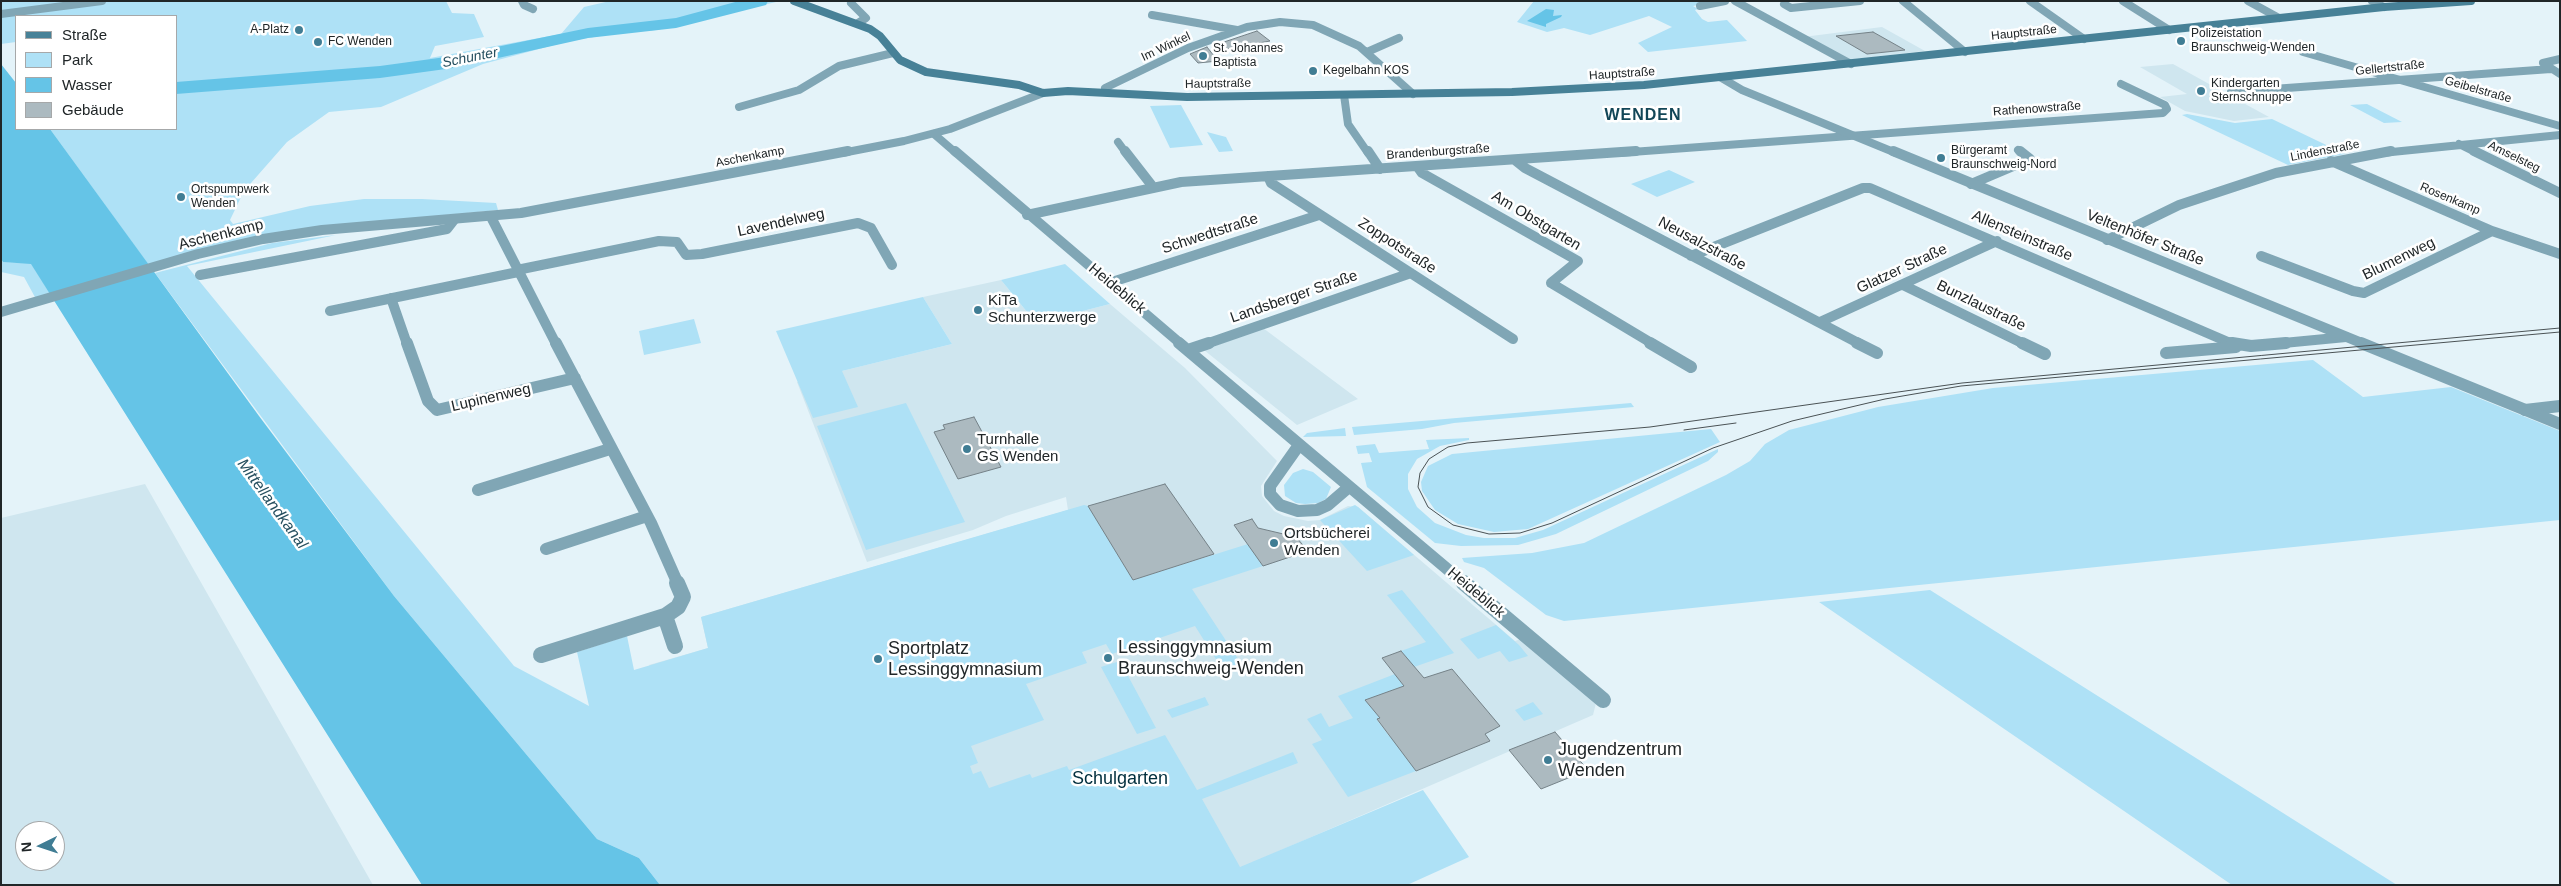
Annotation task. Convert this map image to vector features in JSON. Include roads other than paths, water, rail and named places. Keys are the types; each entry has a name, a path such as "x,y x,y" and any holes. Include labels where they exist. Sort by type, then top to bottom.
{"main road":[{"name":"Hauptstraße","path":"797,2 858,23 880,36 893,53 905,64 926,72 1019,84 1043,93 1068,91 1178,97 1564,90 1851,64 2384,7 2471,1"}],"street":[{"path":"1,14 102,1"},
{"path":"522,1 524,5 533,9"},
{"path":"1700,6 1725,1"},
{"path":"1735,1 1851,64"},
{"path":"1784,4 1791,8 1860,1"},
{"path":"1903,1 1965,52"},
{"path":"2030,1 2084,39"},
{"path":"2123,1 2169,30"},
{"path":"2248,1 2279,18"},
{"path":"2372,1 2384,7"},
{"path":"851,2 866,18 858,23"},
{"name":"Im Winkel","path":"1152,15 1237,30"},
{"name":"Im Winkel","path":"1105,88 1188,48 1237,30 1274,22 1302,23 1326,30 1367,52 1413,94"},
{"path":"1367,52 1399,38"},
{"name":"Geibelstraße","path":"2303,52 2560,126"},
{"path":"739,107 799,90 839,66 893,53"},
{"path":"2560,59 2543,62 2560,74"},
{"name":"Gellertstraße","path":"2231,92 2399,80 2402,78 2551,69"},
{"name":"Veltenhöfer Straße","path":"1720,77 1742,90 2560,424"},
{"name":"Rathenowstraße","path":"1853,135 2163,113 2167,110 2164,105 2131,87 2121,84"},
{"name":"Aschenkamp","path":"1,312 242,243 298,233 491,217 549,208 934,134 1043,93"},
{"path":"1344,95 1348,124 1380,169"},
{"name":"Heideblick","path":"934,134 1348,487 1603,700"},
{"name":"Brandenburgstraße","path":"1028,215 1181,182 1853,135"},
{"name":"Lindenstraße","path":"2107,240 2152,217 2208,194 2276,173 2332,161 2458,143 2560,135"},
{"path":"1118,142 1153,187"},
{"name":"Amselsteg","path":"2458,143 2560,193"},
{"path":"1971,184 2030,159 2018,150"},
{"name":"Neusalzstraße","path":"1516,160 1525,168 1877,353"},
{"name":"Rosenkamp","path":"2332,161 2492,230 2560,254"},
{"name":"Am Obstgarten","path":"1417,166 1422,173 1578,261 1551,283 1691,367"},
{"name":"Zoppotstraße","path":"1268,176 1271,183 1319,215 1513,339"},
{"name":"Allensteinstraße","path":"1691,256 1863,188 1877,189 2228,342 2243,346 2346,337"},
{"name":"Schwedtstraße","path":"1109,283 1319,215"},
{"path":"491,217 610,449 647,516 683,597 678,607 665,616 541,655"},
{"name":"Aschenkamp","path":"200,275 447,228 454,220"},
{"name":"Lavendelweg","path":"518,271 659,241 677,242 686,255 702,254 864,223 871,228 892,265"},
{"name":"Blumenweg","path":"2261,256 2353,291 2364,293 2492,230"},
{"name":"Glatzer Straße","path":"1820,322 1904,286 1997,241"},
{"path":"330,311 518,271"},
{"name":"Landsberger Straße","path":"1188,350 1411,273"},
{"name":"Bunzlaustraße","path":"1904,286 2045,354"},
{"name":"Lupinenweg","path":"392,298 428,401 437,410 575,378"},
{"path":"2166,352 2243,346"},
{"path":"2525,410 2560,406"},
{"path":"1299,445 1270,486 1270,494 1280,505 1298,511 1316,510 1328,505 1348,487"},
{"path":"478,490 610,449"},
{"path":"546,549 647,516"},
{"path":"665,616 675,646"}],"water":[{"path":"1546,9 1554,10 1553,16 1562,15 1546,24 1546,27 1527,21"},
{"name":"Mittellandkanal","path":"1,64 15,82 15,130 51,130 259,416 394,596 597,839 639,858 660,885 422,885 31,264 3,262 1,259"},
{"path":"248,80 253,84 178,91 178,85"}],"waterway":[{"name":"Schunter","path":"178,88 380,72 453,62 588,33 676,23 760,1"}],"tram line":[{"path":"2560,328 1962,383 1650,427 1467,443 1448,447 1429,459 1420,473 1418,487 1428,507 1453,525 1489,534 1520,533 1552,523 1713,448 1792,421 1885,399 1961,386 2560,332"},
{"path":"1684,430 1736,423"}],"place":[{"name":"A-Platz","path":"299,30"},
{"name":"Polizeistation Braunschweig-Wenden","path":"2181,41"},
{"name":"FC Wenden","path":"318,42"},
{"name":"St. Johannes Baptista","path":"1203,56"},
{"name":"Kegelbahn KOS","path":"1313,71"},
{"name":"Kindergarten Sternschnuppe","path":"2201,91"},
{"name":"Bürgeramt Braunschweig-Nord","path":"1941,158"},
{"name":"Ortspumpwerk Wenden","path":"181,197"},
{"name":"KiTa Schunterzwerge","path":"978,310"},
{"name":"Turnhalle GS Wenden","path":"967,449"},
{"name":"Ortsbücherei Wenden","path":"1274,543"},
{"name":"Lessinggymnasium Braunschweig-Wenden","path":"1108,658"},
{"name":"Sportplatz Lessinggymnasium","path":"878,659"},
{"name":"Jugendzentrum Wenden","path":"1548,760"}],"district":[{"name":"WENDEN","path":"1643,116"}],"park label":[{"name":"Schulgarten","path":"1120,779"}]}
